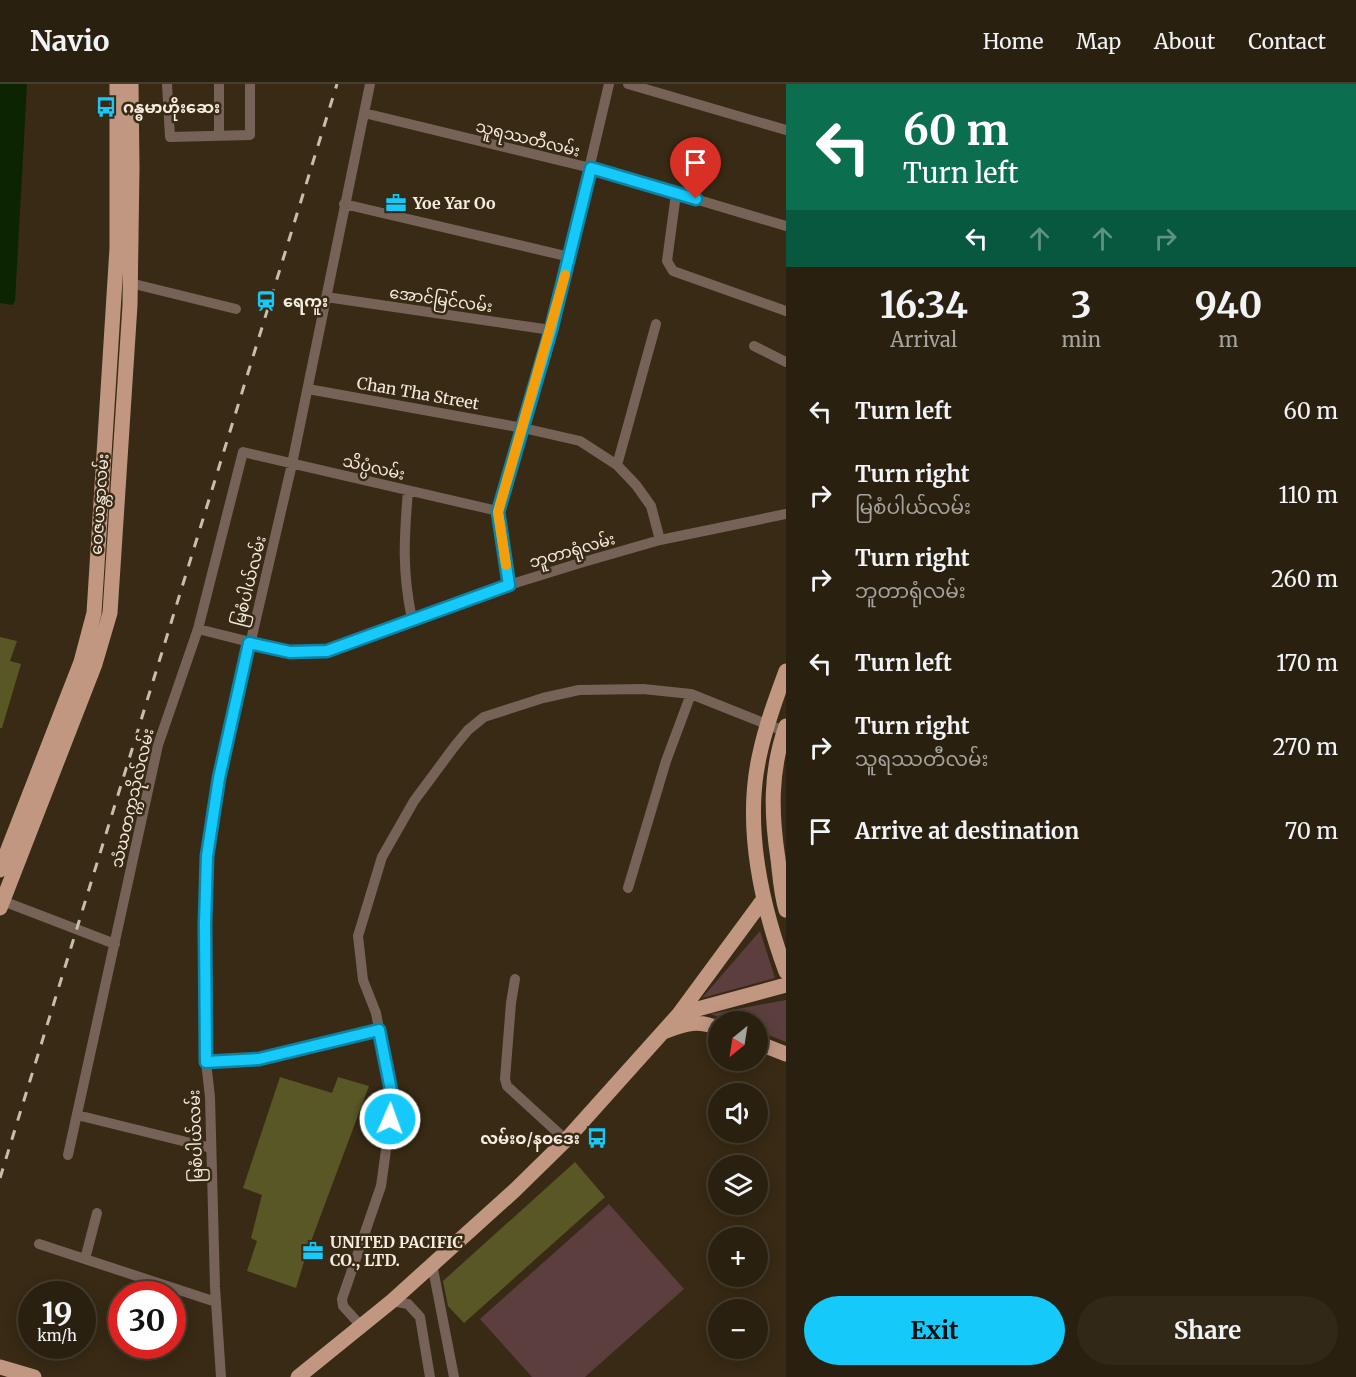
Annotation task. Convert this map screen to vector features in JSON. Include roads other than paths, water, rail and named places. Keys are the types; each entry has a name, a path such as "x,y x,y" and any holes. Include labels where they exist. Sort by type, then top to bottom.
{"main road":[{"name":"ဝေဇယန္တာလမ်း","path":"0,870 81,662 94,613 117,248 117,84"},
{"name":"ဝေဇယန္တာလမ်း","path":"1,903 95,663 110,613 130,283 131,84"},
{"path":"786,670 759,754 754,798 754,820 763,900 786,972"},
{"path":"785,728 772,787 772,818 786,910"},
{"path":"298,1377 392,1301 566,1140 678,1014 763,900"},
{"path":"678,1014 786,985"},
{"path":"663,1032 685,1023 702,1021 708,1024"},
{"path":"768,1047 786,1054"},
{"path":"0,1367 34,1377"}],"street":[{"path":"167,84 170,136 250,135 250,84"},
{"path":"219,84 219,135"},
{"name":"မြစံပါယ်လမ်း","path":"221,1377 216,1302 210,1097 206,1062 207,856 219,778 292,464 370,84"},
{"path":"509,585 498,512 570,257 609,84"},
{"path":"628,84 786,130"},
{"name":"သူရဿတီလမ်း","path":"364,114 591,168 786,226"},
{"path":"676,194 667,261 669,267 673,271 786,310"},
{"path":"344,204 570,257"},
{"path":"130,283 236,309"},
{"name":"အောင်မြင်လမ်း","path":"326,297 551,330"},
{"path":"617,465 656,324"},
{"path":"754,346 786,362"},
{"name":"Chan Tha Street","path":"308,389 523,428 580,441 617,465 651,506 660,540"},
{"name":"သိပ္ပံလမ်း","path":"243,452 498,512"},
{"name":"သံဃတက္ကသိုလ်လမ်း","path":"68,1155 158,745 198,629 243,452"},
{"path":"408,491 403,547 405,586 412,619"},
{"name":"ဘူတာရုံလမ်း","path":"198,629 290,652 327,651 509,585 660,540 786,514"},
{"path":"361,1326 343,1306 342,1299 381,1186 393,1100 376,1013 363,980 358,936 382,857 414,801 468,730 484,717 543,698 579,690 643,688 691,694 768,724 785,728"},
{"path":"628,888 666,761 691,694"},
{"path":"1,903 115,944"},
{"path":"515,979 505,1079 507,1086 566,1140"},
{"path":"206,1062 259,1059 379,1030"},
{"path":"77,1115 211,1148"},
{"path":"85,1259 97,1213"},
{"path":"39,1244 216,1302"},
{"path":"432,1264 454,1377"},
{"path":"392,1301 408,1304 420,1317 430,1377"}],"railway":[{"path":"0,1178 337,84"}],"place":[{"name":"ဂန္ဓမာဟိုးဆေး","path":"106,107"},
{"name":"Yoe Yar Oo","path":"396,203"},
{"name":"ရေကူး","path":"266,301"},
{"name":"လမ်းဝ/နဝဒေး","path":"597,1138"},
{"name":"UNITED PACIFIC CO., LTD.","path":"313,1251"}]}
